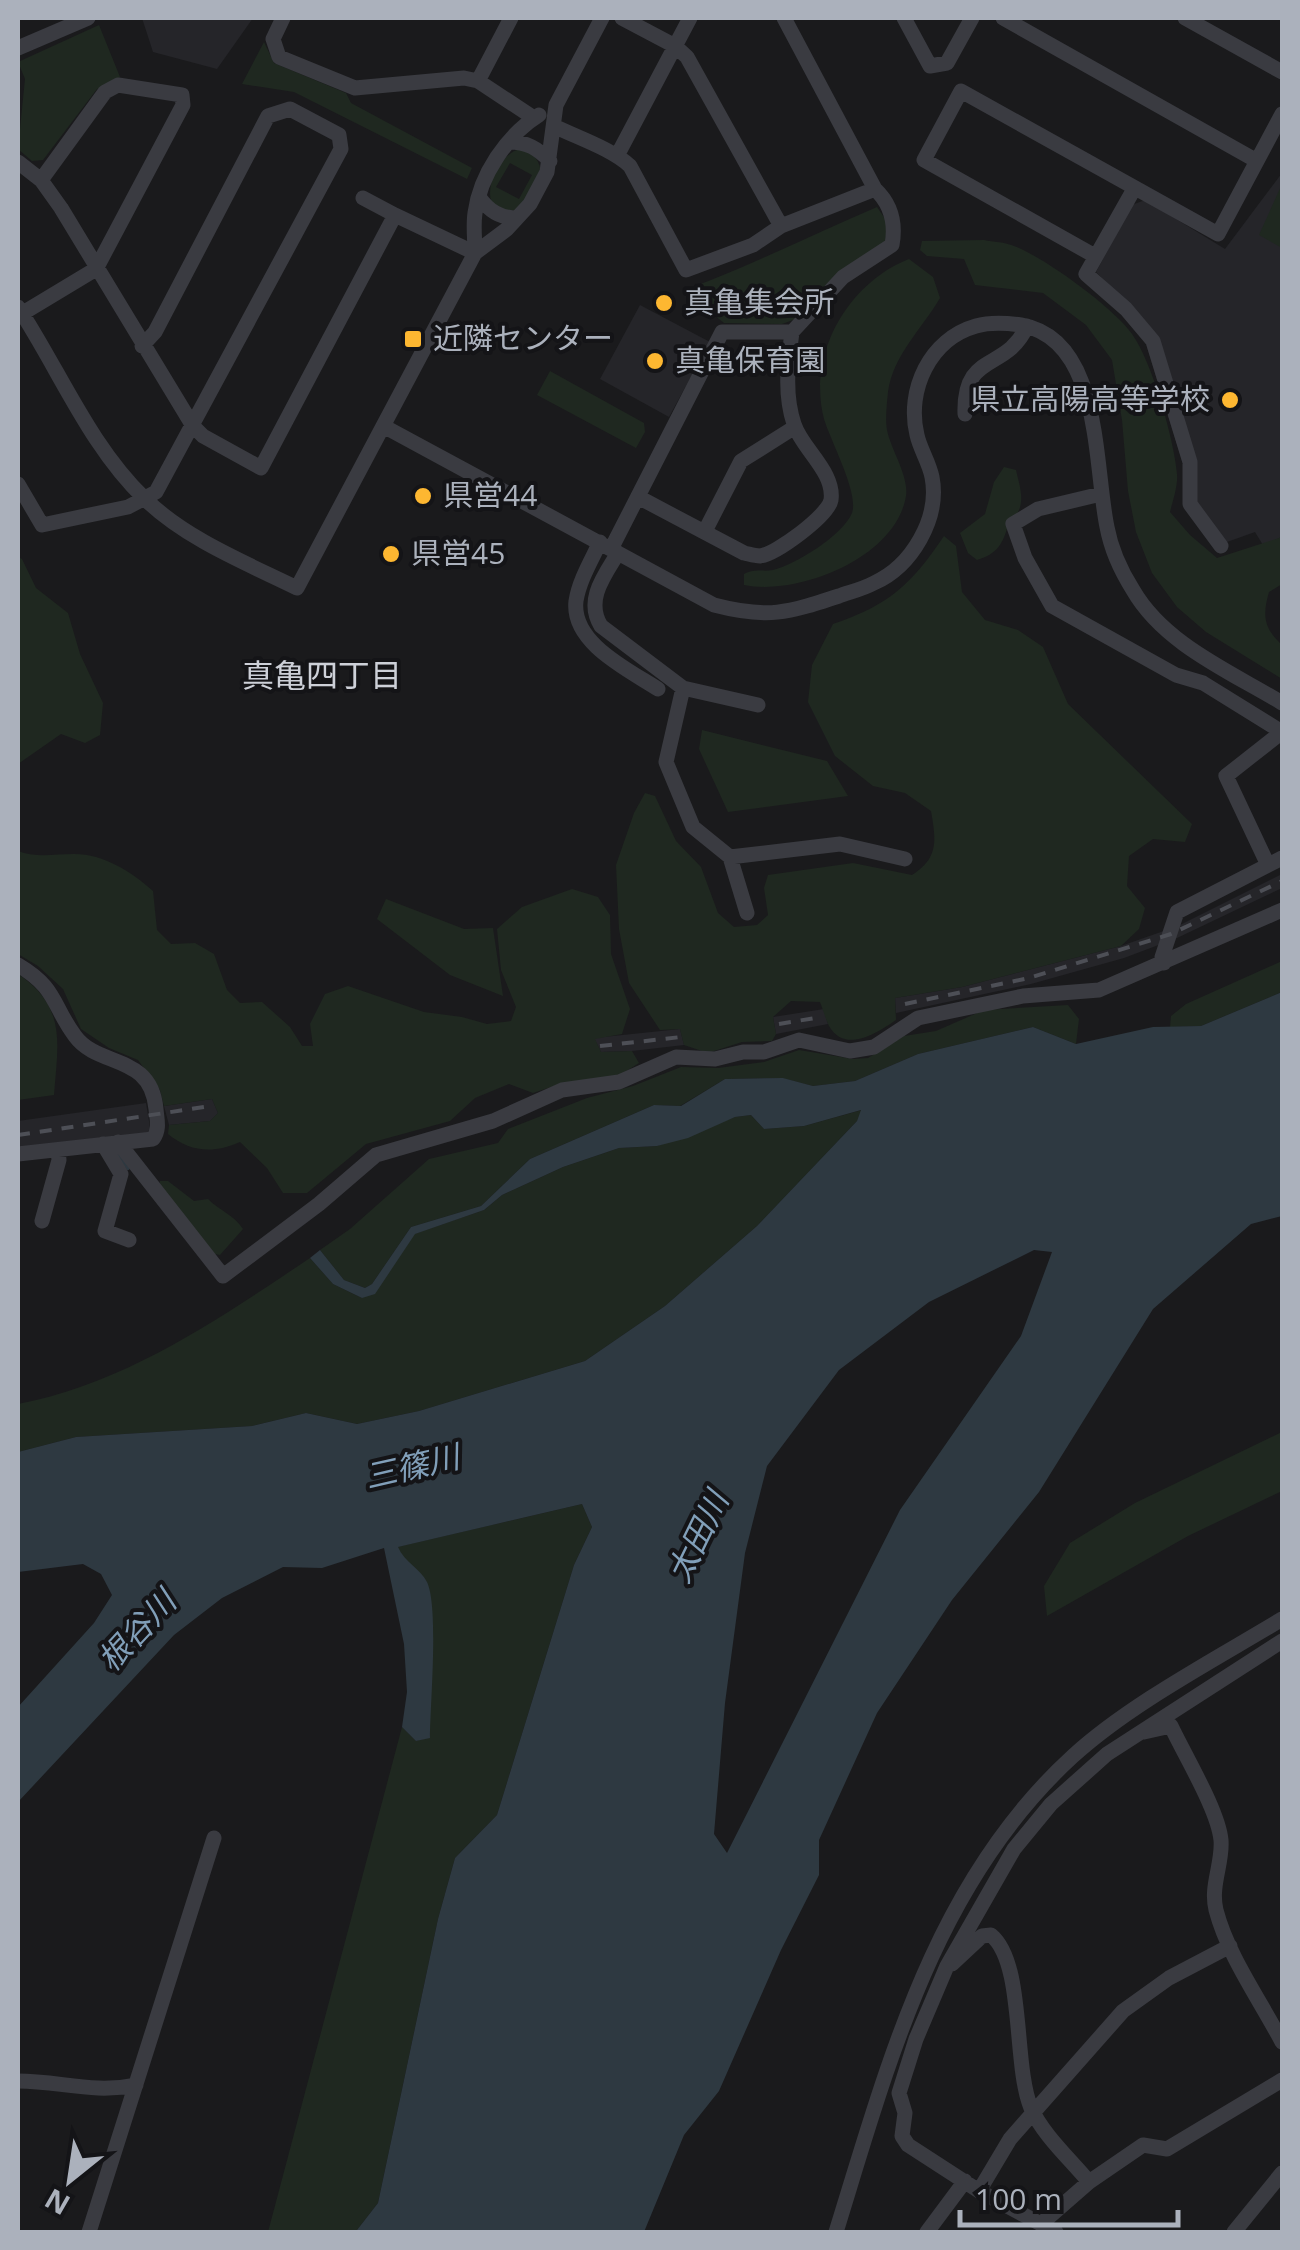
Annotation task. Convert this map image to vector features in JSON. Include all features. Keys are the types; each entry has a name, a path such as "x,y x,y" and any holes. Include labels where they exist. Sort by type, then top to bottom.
{"street":[{"path":"18,48 88,18"},
{"path":"283,18 273,39 279,57 355,88 464,78 478,81 534,118"},
{"path":"478,81 512,18"},
{"path":"41,180 105,92 118,85 182,95 183,105 96,269 19,312 114,465 146,500 198,538 297,588 475,253 530,204 550,161 556,105 602,18"},
{"path":"622,18 687,56 781,226"},
{"path":"618,154 690,18"},
{"path":"638,496 744,553 760,556 774,551 824,516 831,502 826,476 794,427 786,385 792,332 841,278 892,244 895,226 784,18"},
{"path":"904,18 930,66 948,63 972,18"},
{"path":"1004,18 1257,161"},
{"path":"1185,18 1282,72"},
{"path":"1096,256 924,160 961,91 1218,234 1282,114"},
{"path":"475,253 475,214 488,174 508,142 534,118 556,105"},
{"path":"18,484 42,525 128,507 156,492 340,149 339,135 290,109 268,116 155,332 142,346"},
{"path":"554,126 599,150 618,154 630,166 686,270 752,246 781,226 874,189"},
{"path":"508,142 523,142 550,161"},
{"path":"18,162 41,180 62,208 193,426 202,436 261,468 395,215"},
{"path":"1134,189 1086,274 1126,308 1154,342 1190,462 1190,504 1221,546"},
{"path":"479,197 488,209 505,218 517,218"},
{"path":"363,198 475,253"},
{"path":"385,427 714,605 775,615 876,583 910,553 930,519 934,498 932,475 917,435 913,408 921,375 935,351 976,326 1027,326 1061,346 1081,377 1117,560 1134,593 1183,644 1282,703"},
{"path":"965,414 964,391 975,370 1017,346 1027,326"},
{"path":"658,689 599,649 581,626 576,604 638,496 722,332 792,332"},
{"path":"705,531 741,461 794,427"},
{"path":"1101,494 1038,509 1013,524 1025,558 1052,606 1176,675 1203,684 1282,732 1226,776 1275,861 1176,912 1162,957 1164,964"},
{"path":"610,548 592,613 600,626 682,688 758,705"},
{"path":"682,688 666,762 693,827 730,856 747,913"},
{"path":"730,856 840,844 905,859"},
{"path":"111,1143 223,1276 319,1204 376,1155 494,1120 562,1090 619,1082 676,1058 715,1059 764,1052 799,1040 850,1051 874,1046 918,1018 1023,996 1098,990 1282,910"},
{"path":"18,965 54,996 74,1036 86,1048 131,1065 155,1093 158,1132 154,1139 18,1154"},
{"path":"111,1143 121,1174 105,1231 129,1240"},
{"path":"42,1221 59,1160 58,1150"},
{"path":"836,2232 906,2010 937,1944 989,1854 1041,1788 1076,1754 1154,1697 1282,1619"},
{"path":"1282,1641 1107,1754 1038,1819 1014,1849 946,1966 916,2038 900,2093 904,2112 902,2136 908,2146 1049,2228 1089,2182 1143,2145 1167,2149 1282,2080"},
{"path":"1076,1754 1094,1755 1125,1736 1170,1726 1218,1824 1222,1843 1214,1887 1215,1908 1230,1946 1282,2042"},
{"path":"90,2232 214,1838"},
{"path":"946,1966 959,1960 982,1936 991,1935 1000,1942 1016,1998 1025,2090 1033,2113 1089,2182"},
{"path":"927,2232 972,2186 1123,2011 1169,1978 1230,1946"},
{"path":"18,2081 52,2081 92,2090 136,2085"},
{"path":"1234,2232 1282,2174"}],"shaded area":[{"path":"142,18 253,18 217,69 153,52"},
{"path":"99,25 120,77 97,89 43,160 32,161 18,149 25,79 18,62"},
{"path":"264,42 274,63 346,93 351,103 472,168 467,179 294,92 242,84"},
{"path":"519,149 532,154 540,165 541,175 519,210 503,211 491,201 491,186 501,163","holes":["510,163 532,175 519,199 496,187"]},
{"name":"県立高陽高等学校","path":"1282,173 1282,537 1263,545 1255,532 1227,542 1196,506 1136,312 1096,272 1132,205 1145,200 1225,249"},
{"path":"1282,184 1282,248 1259,235"},
{"path":"877,207 890,226 887,241 793,320 782,324 724,323 692,297 693,287"},
{"path":"984,240 1010,245 1043,261 1078,284 1132,334 1154,381 1172,441 1177,479 1170,512 1190,535 1217,558 1282,537 1282,584 1269,592 1265,615 1271,633 1282,645 1282,679 1206,632 1177,607 1152,573 1136,532 1128,491 1112,360 1086,325 1043,293 975,285 964,259 927,256 920,250 922,241"},
{"path":"909,259 933,277 940,298 902,354 888,392 887,430 906,488 898,518 884,538 841,568 791,584 744,585 744,574 782,567 817,548 852,513 852,493 824,419 820,394 827,346 851,303 887,270"},
{"name":"真亀保育園","path":"640,305 710,342 669,417 600,379"},
{"path":"550,371 644,423 645,432 636,448 537,395"},
{"path":"1004,467 1016,470 1020,507 998,547 977,560 968,553 960,533 985,514 994,482"},
{"path":"944,536 956,546 962,592 985,620 1018,630 1043,647 1068,704 1192,824 1185,842 1153,839 1129,856 1127,886 1145,908 1139,929 1121,946 962,987 895,998 896,1020 861,1038 844,1039 836,1034 820,1002 791,1001 773,1017 776,1034 772,1041 742,1042 708,1053 684,1045 680,1029 660,1030 629,983 619,929 616,865 634,813 645,793 655,796 676,841 701,867 718,913 734,927 757,925 768,915 764,888 768,875 853,863 912,875 921,869 934,848 931,811 905,793 873,786 835,756 808,702 812,665 833,624 869,609 897,591 921,568"},
{"path":"18,557 36,588 68,613 80,654 103,703 100,735 85,743 61,734 18,764"},
{"path":"702,730 827,761 848,796 728,812 699,749"},
{"path":"18,851 96,857 136,877 153,891 157,930 171,944 195,943 214,954 227,990 240,1003 262,1002 290,1027 302,1046 313,1046 310,1024 325,994 348,986 424,1012 487,1024 511,1021 516,1007 501,970 497,929 522,907 572,889 598,897 610,915 611,954 630,1009 622,1034 595,1039 601,1052 632,1051 639,1063 617,1077 560,1084 533,1093 509,1084 475,1098 450,1121 366,1144 307,1193 283,1193 267,1168 240,1142 202,1149 185,1145 168,1134 169,1125 210,1121 218,1113 212,1099 164,1106 160,1090 138,1060 109,1048 81,1029 63,989 18,954"},
{"path":"1282,874 1282,888 1177,938 1124,958 1031,984 896,1013 895,998 962,987 1121,946 1178,926"},
{"path":"386,899 464,929 493,928 503,996 450,975 377,919"},
{"path":"1282,961 1282,992 1201,1026 1170,1027 1171,1016 1186,1004"},
{"path":"18,974 34,987 52,1013 57,1043 54,1095 18,1100"},
{"path":"1068,1005 1079,1019 1076,1044 1033,1027 918,1054 855,1081 813,1086 782,1078 725,1079 680,1106 654,1105 530,1159 481,1206 411,1227 372,1284 365,1288 344,1280 320,1250 350,1229 429,1159 498,1143 508,1129 681,1067 718,1068 764,1062 799,1050 868,1058 904,1036 936,1031 984,1010"},
{"path":"824,1009 828,1024 776,1034 773,1017"},
{"path":"680,1029 684,1045 632,1051 601,1052 594,1038"},
{"path":"212,1099 218,1113 210,1121 169,1125 164,1106"},
{"path":"146,1103 151,1133 18,1149 18,1121"},
{"path":"862,1110 857,1121 757,1226 665,1306 585,1361 419,1411 357,1424 306,1413 252,1426 76,1437 18,1452 18,1404 97,1381 134,1365 206,1325 310,1258 333,1284 362,1298 414,1234 484,1210 502,1195 563,1167 619,1148 657,1146 735,1117 751,1115 764,1129 804,1126"},
{"path":"160,1181 168,1181 194,1201 208,1199 243,1229 220,1255 210,1253 159,1188"},
{"path":"1282,1432 1282,1491 1188,1536 1047,1616 1044,1586 1070,1543 1135,1503"},
{"path":"582,1504 592,1527 574,1565 497,1815 455,1858 438,1919 378,2203 352,2232 268,2232 402,1727 416,1741 430,1737 427,1582 397,1547"}],"water":[{"path":"1282,992 1282,1216 1251,1224 1153,1309 1039,1492 952,1600 877,1713 819,1840 819,1875 719,2091 684,2135 644,2232 352,2232 378,2203 438,1919 455,1858 497,1815 574,1565 592,1527 582,1504 398,1547 424,1577 431,1595 430,1738 416,1741 402,1727 407,1692 404,1644 384,1548 322,1568 283,1567 222,1598 174,1635 18,1802 18,1707 94,1623 112,1595 101,1574 83,1564 18,1572 18,1452 76,1437 252,1426 306,1413 357,1424 419,1411 585,1361 665,1306 757,1226 857,1121 861,1110 804,1126 764,1129 751,1115 735,1117 688,1138 657,1146 619,1148 563,1167 502,1195 484,1210 415,1234 375,1294 362,1298 333,1284 310,1258 320,1250 344,1280 365,1288 372,1284 411,1227 481,1206 530,1159 654,1105 681,1106 725,1079 783,1078 813,1086 855,1081 918,1054 1033,1027 1076,1044 1153,1027 1201,1026","holes":["1034,1250 1052,1252 1021,1336 900,1510 727,1853 714,1834 725,1703 745,1553 767,1466 839,1370 929,1302"]}],"waterway":[{"path":"119,1155 128,1168"}],"railway":[{"path":"905,1004 1029,978 1171,934 1282,881"},
{"path":"779,1024 821,1017"},
{"path":"600,1046 681,1037"},
{"path":"18,1135 211,1106"}],"place":[{"name":"真亀集会所","path":"664,303"},
{"name":"近隣センター","path":"413,339"},
{"name":"真亀保育園","path":"655,361"},
{"name":"県立高陽高等学校","path":"1230,400"},
{"name":"県営44","path":"423,496"},
{"name":"県営45","path":"391,554"}],"district":[{"name":"真亀四丁目","path":"322,676"}],"water label":[{"name":"三篠川","path":"412,1467"},
{"name":"太田川","path":"698,1537"},
{"name":"根谷川","path":"137,1631"}]}
